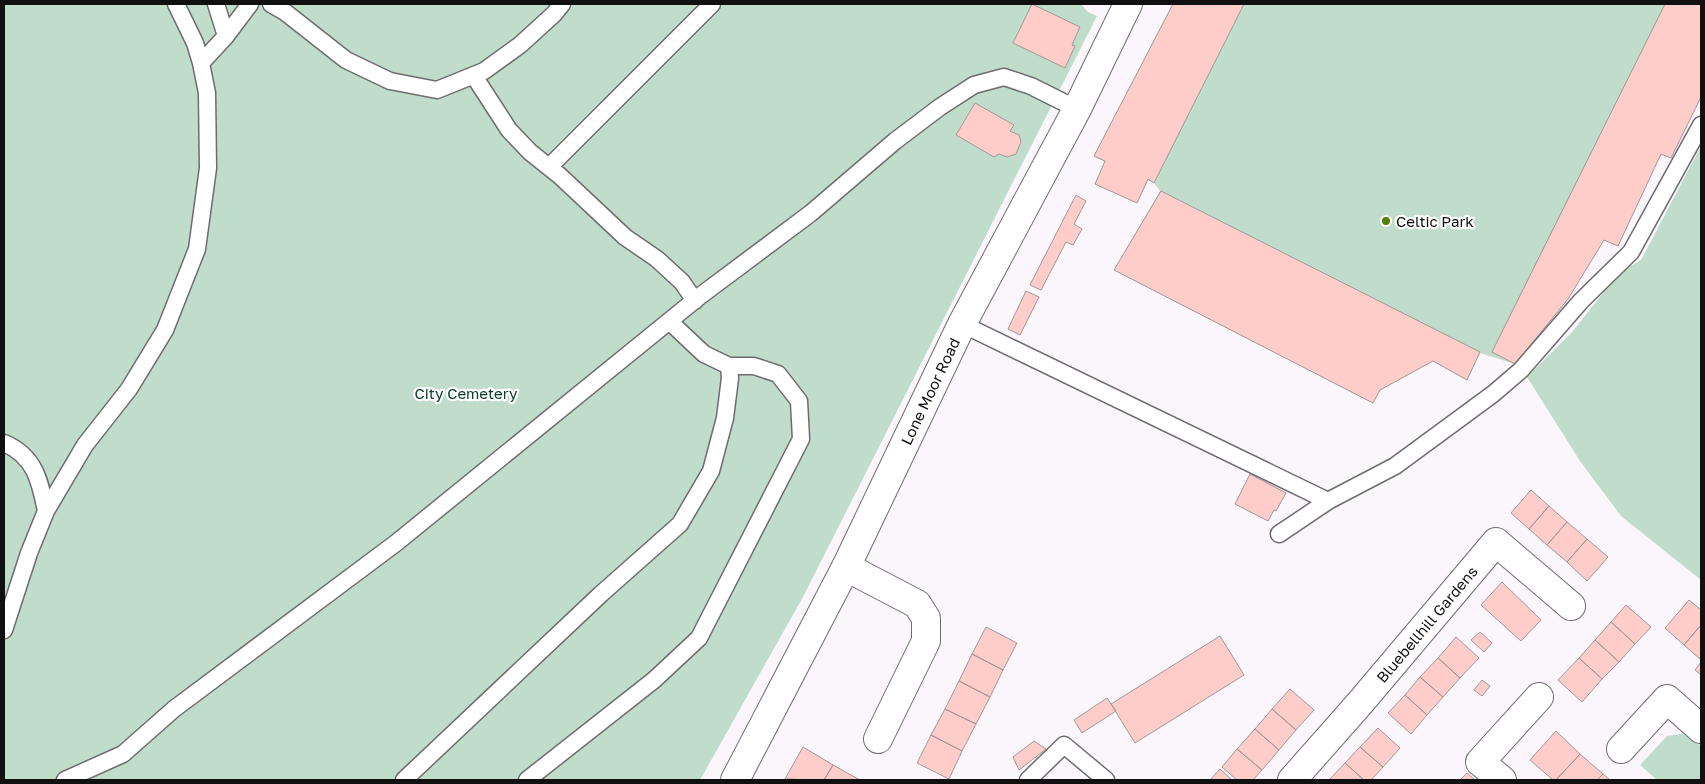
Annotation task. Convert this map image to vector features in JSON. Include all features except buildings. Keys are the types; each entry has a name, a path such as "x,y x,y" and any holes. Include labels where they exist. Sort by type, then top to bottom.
{"street":[{"name":"Lone Moor Road","path":"735,780 846,567 962,324 1076,110 1125,5"},
{"name":"Bluebellhill Gardens","path":"1292,780 1360,703 1496,542 1571,606"},
{"path":"846,567 917,604 926,618 926,641 878,739"},
{"path":"1502,780 1480,762 1539,697"},
{"path":"1621,749 1666,699 1701,730"}],"lane":[{"path":"4,630 29,553 46,512 85,445 129,389 165,330 197,249 208,168 207,93 195,43 176,4"},
{"path":"216,4 226,36"},
{"path":"201,63 226,36 250,4"},
{"path":"271,4 346,60 390,81 437,90 484,72 520,46 562,4"},
{"path":"549,168 712,4"},
{"path":"474,76 509,130 530,152 625,236 657,259 676,276 694,301"},
{"path":"65,780 123,754 174,710 396,543 694,301 811,213 895,140 940,107 974,85 1004,76 1031,86 1076,110"},
{"path":"1279,534 1328,501 1395,466 1494,394 1521,370 1582,301 1630,252 1701,125"},
{"path":"527,780 654,680 699,638 801,439 799,401 778,374 754,366 729,366 704,354 670,321"},
{"path":"962,324 1328,501"},
{"path":"404,780 601,594 680,524 711,471 725,418 730,378 729,366"},
{"path":"4,443 14,447 33,465 46,512"},
{"path":"1028,780 1064,745 1106,780"}],"green space":[{"name":"City Cemetery","path":"4,4 1081,4 1088,12 1097,16 803,597 700,780 4,780"},
{"name":"Celtic Park","path":"1173,4 1701,4 1701,97 1671,158 1661,154 1618,246 1604,240 1568,299 1515,364 1480,353 1467,380 1433,361 1380,390 1373,403 1114,270 1160,191 1154,183 1148,180 1137,203 1095,184 1105,162 1094,156"},
{"path":"1701,146 1701,580 1621,516 1580,461 1527,377 1572,332 1619,273 1641,260"},
{"path":"1689,735 1701,746 1701,780 1657,780 1640,765 1667,736"}],"place":[{"name":"Celtic Park","path":"1386,221"}]}
